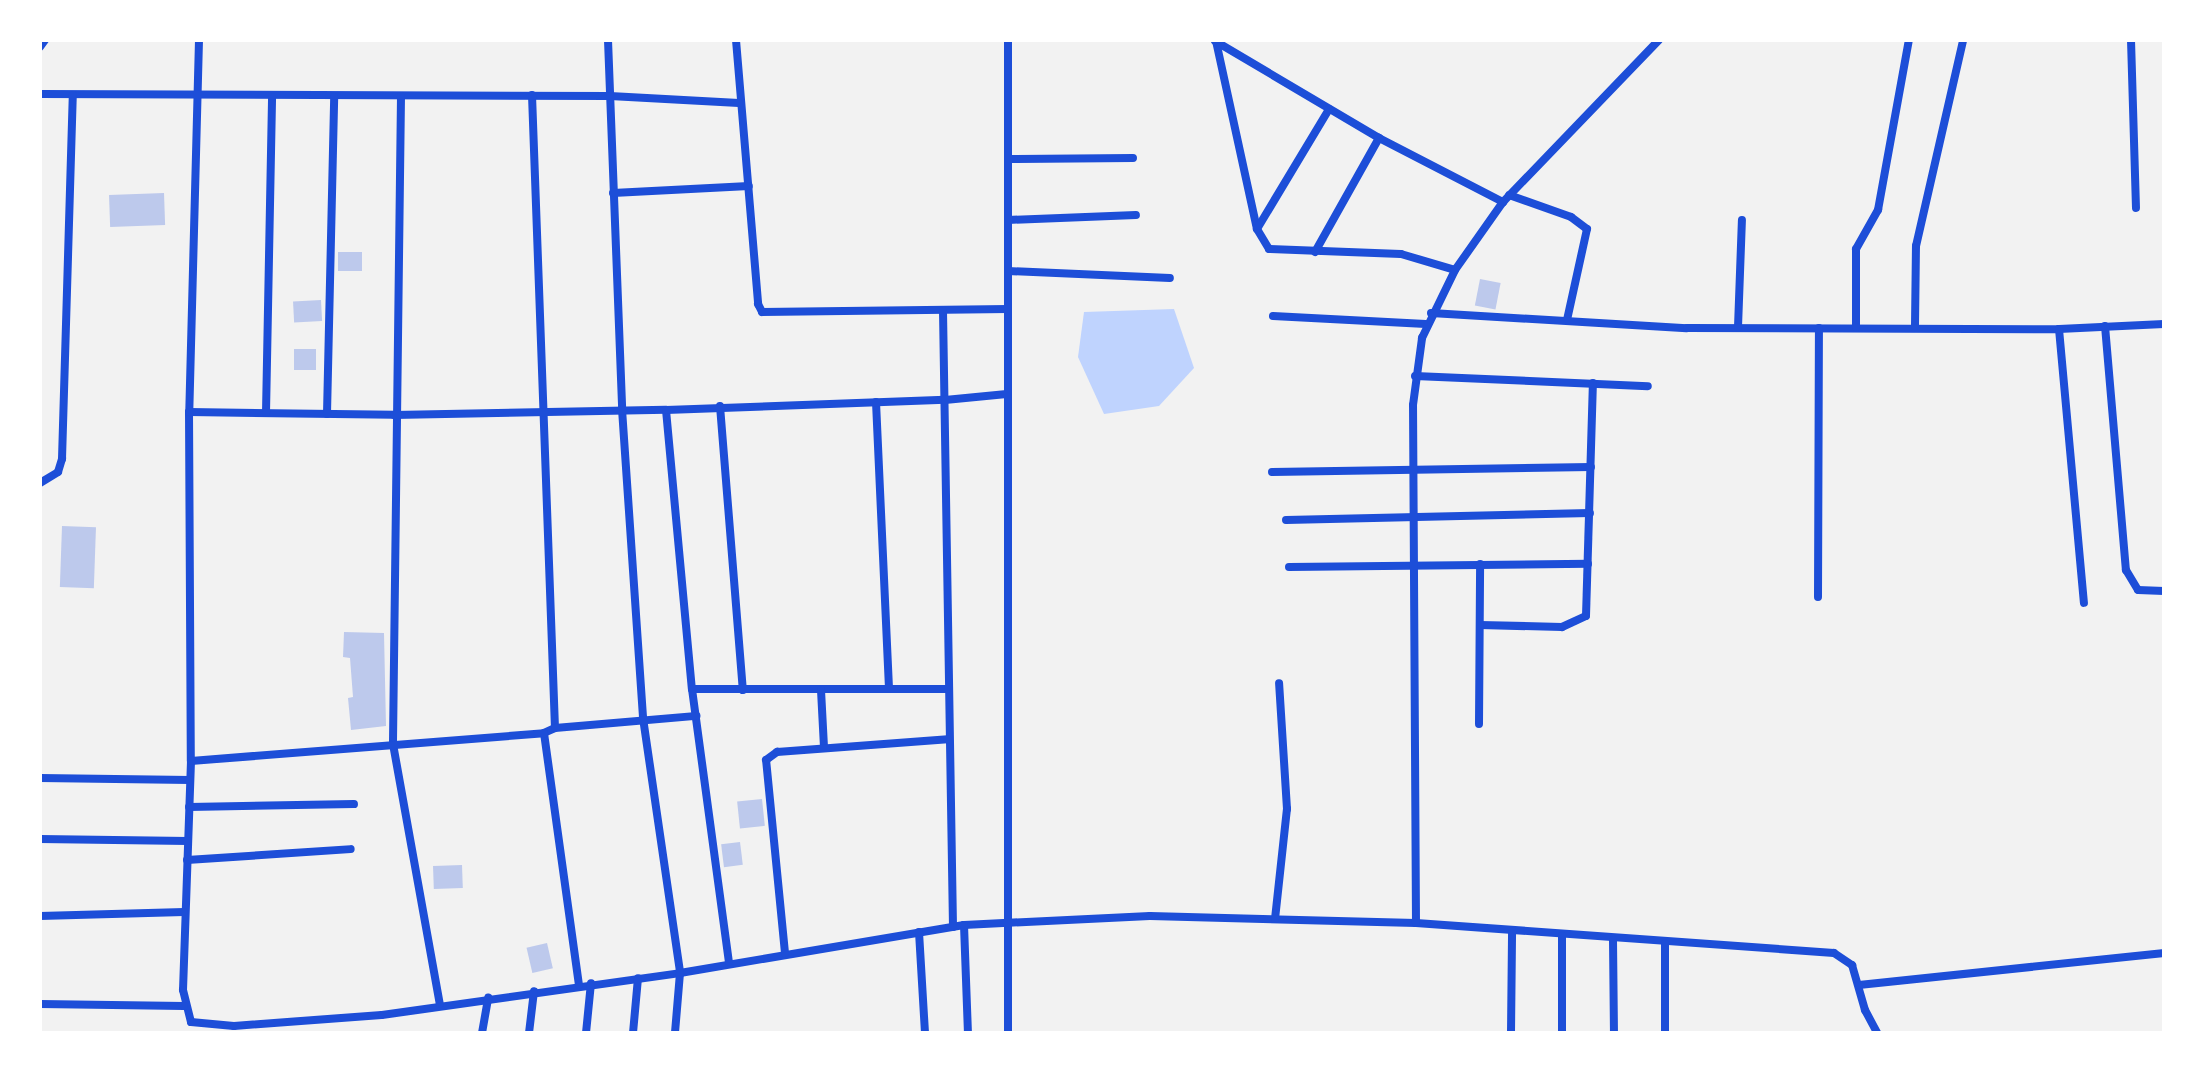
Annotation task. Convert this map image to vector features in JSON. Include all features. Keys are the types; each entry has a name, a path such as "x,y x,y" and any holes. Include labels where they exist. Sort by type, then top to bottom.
{"street":[{"path":"40,48 45,40"},
{"path":"191,1033 184,1006 190,806 188,412 201,98 199,40"},
{"path":"608,40 622,409 643,718 680,973 675,1033"},
{"path":"736,40 758,304 766,314 1008,310"},
{"path":"1008,40 1008,1033"},
{"path":"1416,924 1414,376 1426,324 1455,270 1506,198 1659,40"},
{"path":"1856,327 1856,250 1878,210 1909,40"},
{"path":"1914,326 1916,246 1963,40"},
{"path":"2131,40 2136,208"},
{"path":"1215,41 1257,228 1264,243 1277,253 1401,254 1455,270"},
{"path":"1215,41 1379,138 1506,198 1571,217 1587,229 1567,320"},
{"path":"40,94 201,98 610,96 740,103"},
{"path":"40,483 58,472 62,459 72,95"},
{"path":"401,96 394,415 393,744 440,1004"},
{"path":"532,96 555,728"},
{"path":"327,414 334,97"},
{"path":"266,413 272,98"},
{"path":"1257,228 1329,108"},
{"path":"1315,252 1379,138"},
{"path":"1008,159 1133,158"},
{"path":"613,193 749,186"},
{"path":"1008,220 1136,215"},
{"path":"1738,326 1742,220"},
{"path":"1008,271 1170,278"},
{"path":"943,311 952,927"},
{"path":"1431,313 1819,328 2059,329 2164,324"},
{"path":"1273,316 1426,324"},
{"path":"2105,326 2126,570 2138,590 2164,591"},
{"path":"1818,597 1819,328"},
{"path":"2059,329 2084,603"},
{"path":"1414,376 1648,386"},
{"path":"1480,626 1562,627 1583,620 1593,383"},
{"path":"188,412 394,415 666,410 944,400 1007,394"},
{"path":"876,402 890,690"},
{"path":"720,406 743,690"},
{"path":"666,410 692,689 729,962"},
{"path":"1272,472 1591,467"},
{"path":"1286,520 1590,512"},
{"path":"1479,724 1480,564"},
{"path":"1288,567 1588,564"},
{"path":"1276,918 1287,809 1279,683"},
{"path":"692,689 947,689"},
{"path":"821,690 824,747"},
{"path":"190,761 544,733 555,728 643,718 696,716"},
{"path":"544,733 579,985"},
{"path":"784,953 764,765 777,752 948,739"},
{"path":"40,778 190,780"},
{"path":"190,806 354,804"},
{"path":"40,839 188,841"},
{"path":"187,860 352,849"},
{"path":"40,916 184,912"},
{"path":"191,1022 199,1026 234,1026 382,1014 592,982 680,973 964,925 1150,916 1416,924 1834,953 1852,966 1865,1010 1877,1033"},
{"path":"964,925 968,1033"},
{"path":"1511,1033 1512,931"},
{"path":"919,932 925,1033"},
{"path":"1562,936 1562,1033"},
{"path":"1613,940 1614,1033"},
{"path":"1665,944 1666,1033"},
{"path":"1859,985 2164,952"},
{"path":"634,1033 638,978"},
{"path":"586,1033 592,982"},
{"path":"529,1033 534,992"},
{"path":"482,1033 488,998"},
{"path":"40,1004 184,1006"}],"water":[{"path":"1174,309 1194,368 1159,406 1104,414 1078,357 1084,312"}],"building":[{"path":"164,193 165,225 110,227 109,195"},
{"path":"338,252 362,252 362,271 338,271"},
{"path":"1480,279 1501,283 1495,310 1475,306"},
{"path":"321,300 322,321 294,322 293,301"},
{"path":"294,349 316,349 316,370 294,370"},
{"path":"62,526 96,527 94,588 60,587"},
{"path":"344,632 384,633 386,726 351,730 348,698 353,697 350,658 343,657"},
{"path":"762,799 765,826 740,828 737,802"},
{"path":"740,842 743,865 724,867 721,844"},
{"path":"462,865 463,888 434,889 433,866"},
{"path":"547,943 553,968 532,973 527,948"}]}
